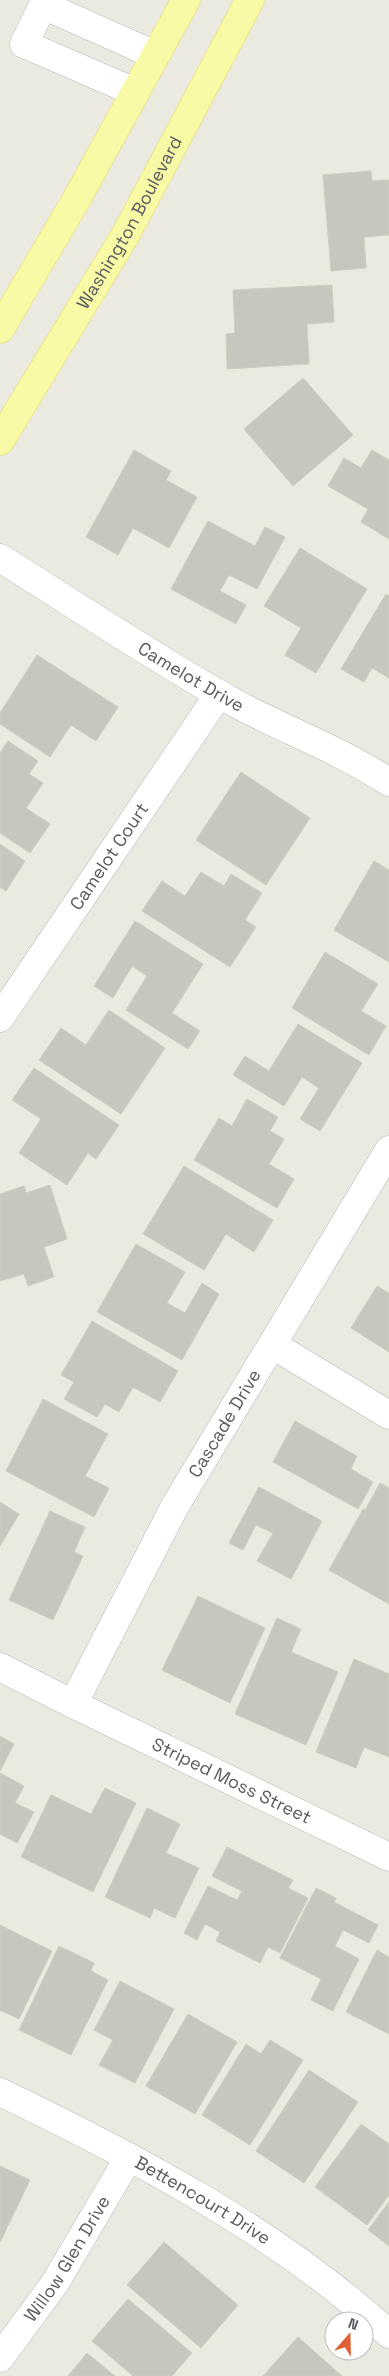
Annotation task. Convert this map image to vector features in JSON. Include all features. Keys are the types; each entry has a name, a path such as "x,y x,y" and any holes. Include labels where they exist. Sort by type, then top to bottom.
{"main road":[{"path":"0,329 74,202 186,0"},
{"name":"Washington Boulevard","path":"0,442 126,234 250,0"}],"street":[{"path":"135,92 24,44 43,4 155,55"},
{"name":"Camelot Drive","path":"0,558 219,694 262,718 333,749 389,782"},
{"name":"Camelot Court","path":"0,1018 219,694"},
{"name":"Cascade Drive","path":"73,1704 175,1506 389,1150"},
{"path":"272,1345 389,1415"},
{"name":"Striped Moss Street","path":"0,1667 389,1857"},
{"name":"Bettencourt Drive","path":"0,2092 192,2191 318,2276 389,2334"},
{"name":"Willow Glen Drive","path":"0,2358 56,2283 129,2157"}],"building":[{"path":"371,171 372,181 389,180 389,235 364,237 366,268 331,271 323,175"},
{"path":"332,285 334,322 307,324 309,364 227,369 226,334 235,333 233,290"},
{"path":"303,378 353,435 293,486 244,429"},
{"path":"134,450 171,471 166,480 197,497 169,548 133,528 118,555 86,537"},
{"path":"372,450 389,460 389,539 361,522 368,509 328,486 344,458 361,468"},
{"path":"208,521 255,546 265,527 285,537 257,589 229,575 220,591 246,605 236,624 171,589"},
{"path":"300,548 367,589 316,673 285,655 301,628 264,606"},
{"path":"386,594 389,596 389,678 372,668 364,682 341,669"},
{"path":"37,655 118,707 96,741 71,725 50,757 0,724 0,713"},
{"path":"8,741 38,761 29,774 43,783 26,808 50,824 30,853 0,833 0,753"},
{"path":"241,772 310,818 266,885 196,840"},
{"path":"0,844 25,861 6,891 0,887"},
{"path":"374,861 389,870 389,962 334,930"},
{"path":"201,872 224,886 231,874 262,893 245,920 256,927 230,967 142,911 162,881 185,896"},
{"path":"135,921 203,964 172,1013 200,1031 188,1049 126,1010 147,976 132,966 113,998 94,986"},
{"path":"325,952 378,984 361,1011 386,1026 369,1055 292,1008"},
{"path":"109,1010 165,1048 121,1114 39,1060 61,1028 86,1045"},
{"path":"298,1024 362,1063 320,1131 300,1119 319,1088 302,1077 284,1106 233,1075 245,1056 269,1071"},
{"path":"34,1068 119,1125 96,1159 88,1153 67,1185 19,1153 41,1119 12,1100"},
{"path":"247,1099 278,1117 270,1131 284,1139 269,1164 294,1179 277,1208 194,1160 219,1118 232,1126"},
{"path":"184,1166 273,1220 254,1252 226,1234 204,1270 143,1234"},
{"path":"50,1185 67,1239 44,1247 54,1277 28,1286 24,1274 0,1281 0,1194 24,1186 26,1193"},
{"path":"136,1244 185,1272 167,1303 185,1313 202,1283 219,1294 182,1360 97,1312"},
{"path":"377,1286 389,1293 389,1352 351,1328"},
{"path":"92,1321 178,1371 160,1402 133,1387 119,1412 105,1404 97,1417 64,1399 74,1382 61,1375"},
{"path":"43,1399 108,1434 85,1476 109,1488 94,1517 6,1471"},
{"path":"295,1421 357,1456 351,1469 373,1482 358,1509 273,1462"},
{"path":"380,1483 389,1488 389,1604 329,1570 363,1509 365,1510"},
{"path":"259,1487 322,1521 291,1579 257,1561 273,1533 256,1525 243,1550 229,1543"},
{"path":"0,1502 19,1514 0,1546"},
{"path":"50,1511 85,1527 74,1552 83,1556 53,1620 9,1600"},
{"path":"198,1596 265,1628 230,1703 162,1670"},
{"path":"277,1618 301,1629 291,1652 338,1672 306,1745 235,1714"},
{"path":"354,1659 389,1674 389,1757 364,1747 356,1768 316,1752"},
{"path":"0,1736 14,1744 0,1771"},
{"path":"0,1773 24,1786 15,1803 34,1812 17,1843 0,1834"},
{"path":"105,1788 136,1803 93,1892 21,1857 51,1795 91,1814"},
{"path":"147,1808 180,1824 166,1853 199,1868 175,1918 154,1908 150,1918 105,1897"},
{"path":"227,1847 293,1880 288,1888 308,1898 280,1953 268,1947 260,1963 216,1941 220,1932 205,1924 197,1940 184,1933 208,1886 237,1900 242,1891 212,1876"},
{"path":"316,1888 336,1898 334,1902 378,1925 369,1943 343,1930 335,1946 359,1959 333,2011 311,2000 321,1979 280,1958"},
{"path":"0,1925 52,1951 19,2019 0,2010"},
{"path":"59,1946 94,1963 91,1971 108,1980 71,2055 19,2030"},
{"path":"377,1950 389,1957 389,2034 346,2012"},
{"path":"120,1981 174,2009 135,2083 99,2065 113,2040 94,2030"},
{"path":"188,2014 237,2042 195,2114 146,2086"},
{"path":"270,2040 303,2060 250,2145 202,2115 246,2044 261,2054"},
{"path":"309,2070 358,2102 304,2183 256,2151"},
{"path":"361,2124 389,2144 389,2195 367,2225 315,2187"},
{"path":"0,2166 30,2180 0,2242"},
{"path":"389,2202 389,2246 368,2230"},
{"path":"164,2242 238,2305 201,2348 127,2285"},
{"path":"128,2299 192,2353 172,2376 133,2376 92,2341"},
{"path":"298,2337 342,2376 263,2376"},
{"path":"87,2353 115,2376 68,2376"}]}
